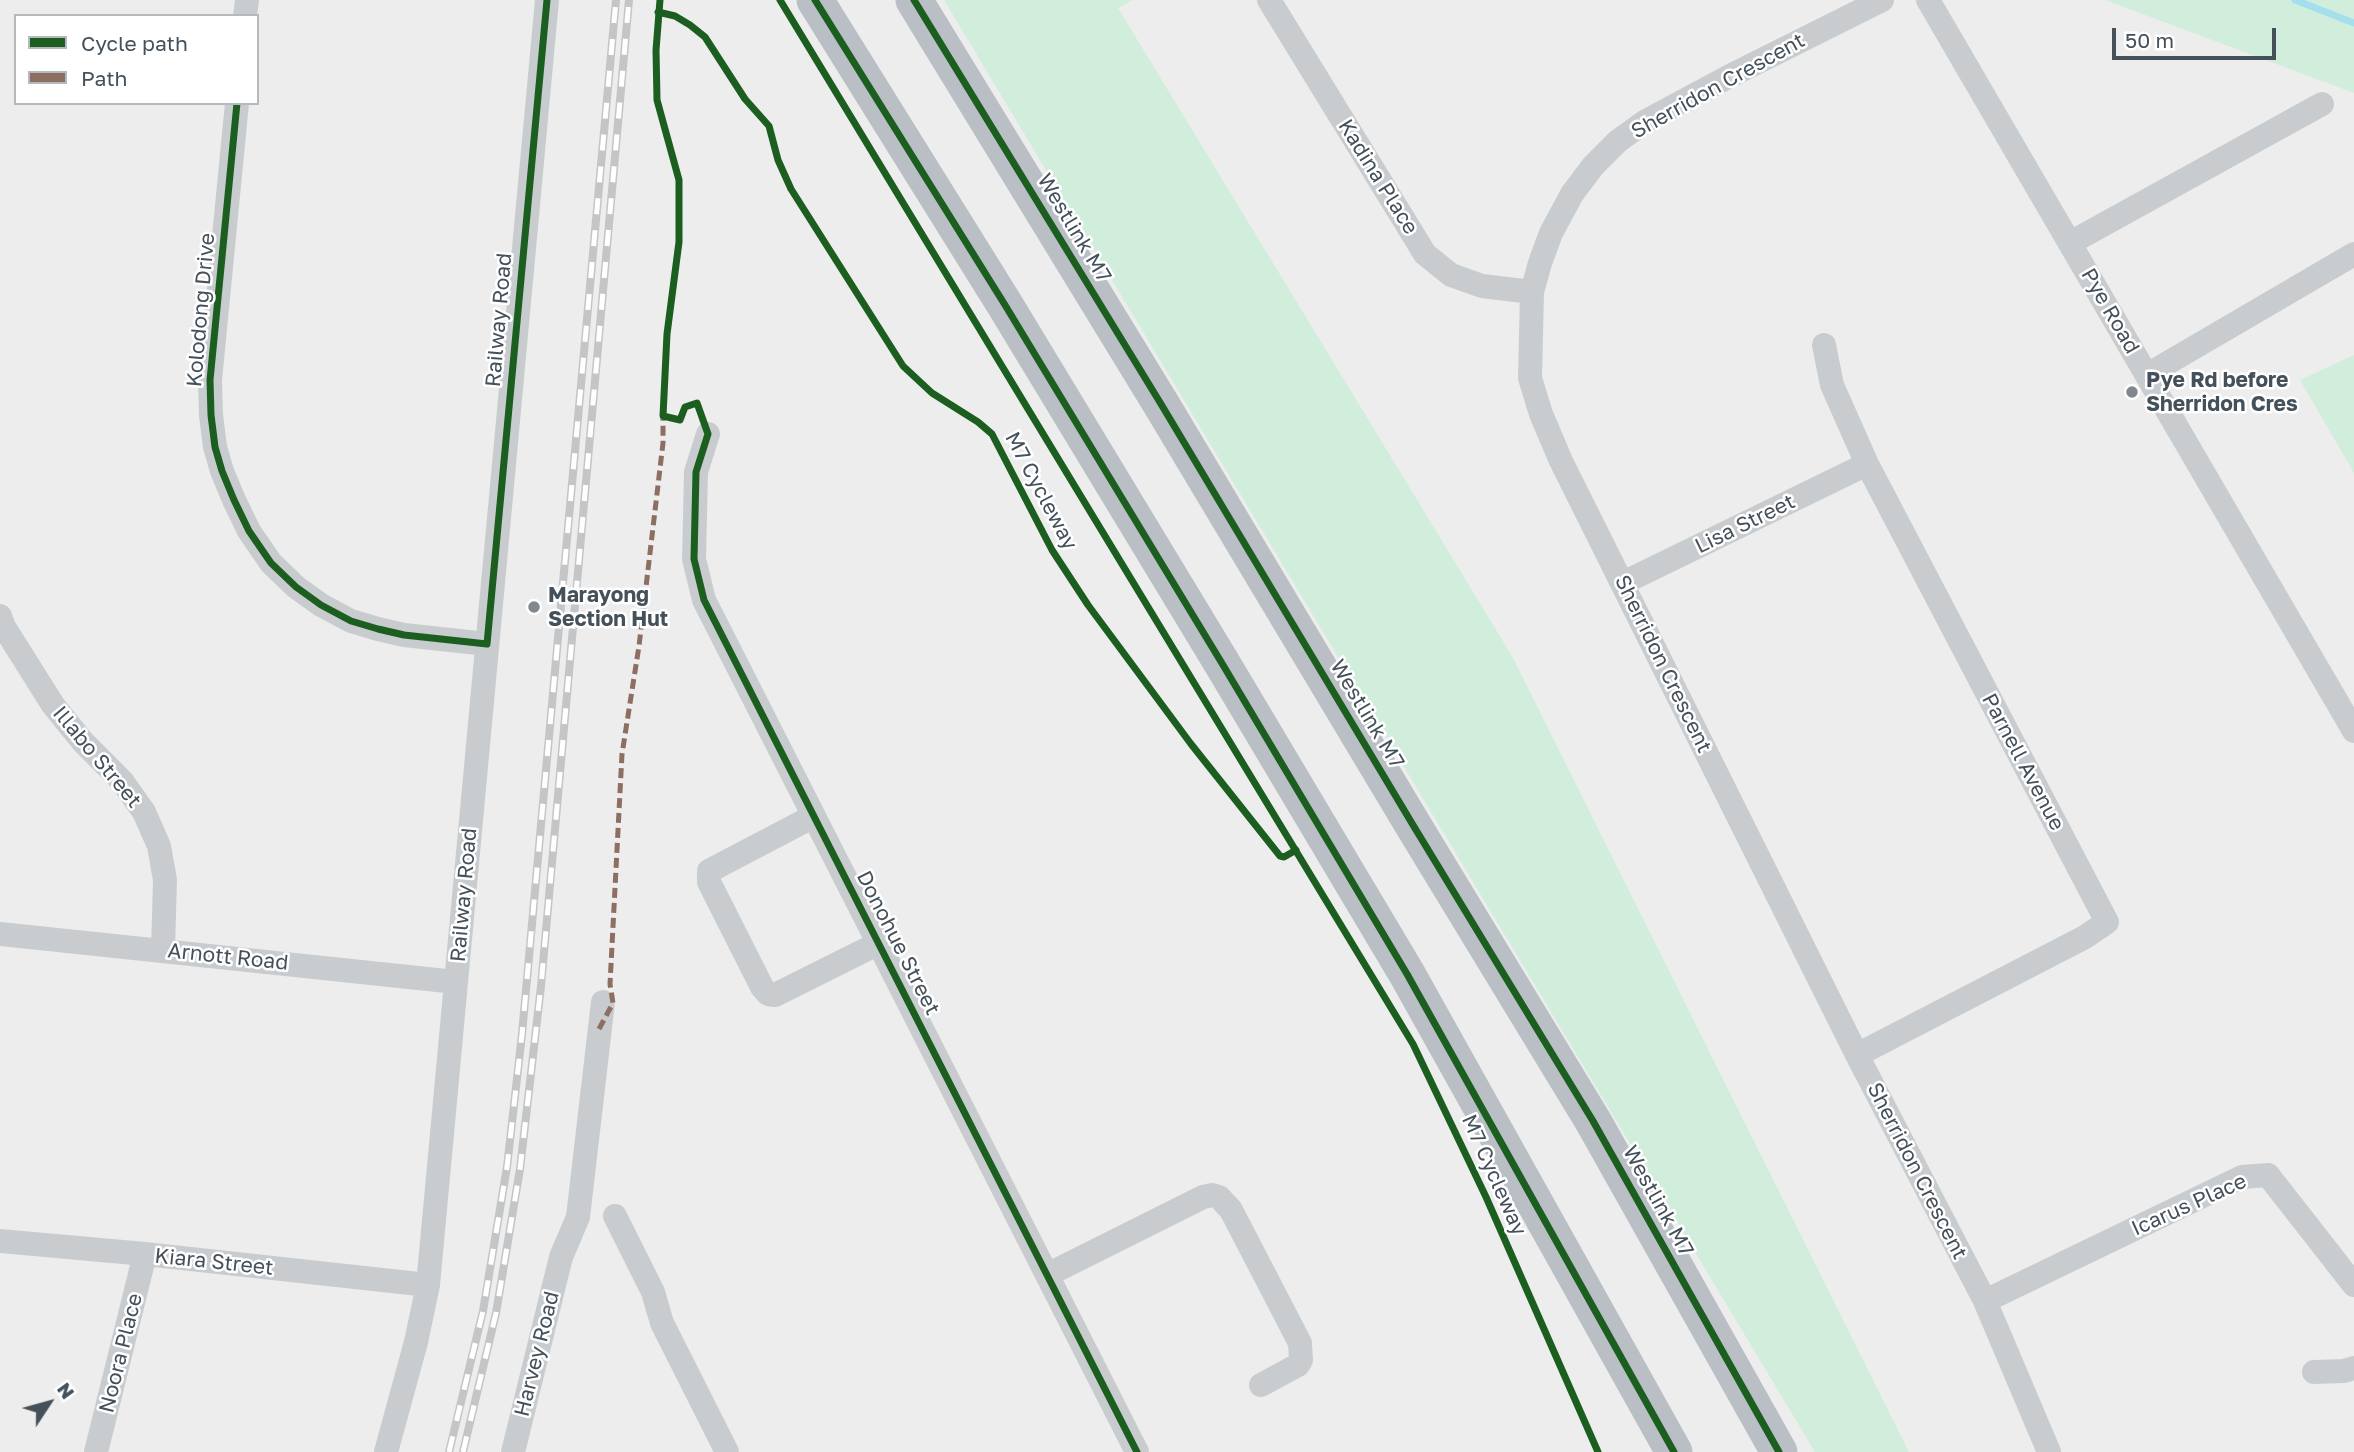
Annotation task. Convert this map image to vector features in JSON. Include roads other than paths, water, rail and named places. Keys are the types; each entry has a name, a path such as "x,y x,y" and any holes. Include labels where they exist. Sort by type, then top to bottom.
{"highway":[{"path":"815,0 1019,328 1393,950 1674,1452"},
{"name":"Westlink M7","path":"914,0 1593,1121 1779,1452"}],"street":[{"name":"Railway Road","path":"386,1452 410,1366 428,1285 547,0"},
{"name":"Kadina Place","path":"1269,0 1425,254 1451,275 1482,286 1532,292"},
{"name":"Sherridon Crescent","path":"1882,0 1646,121 1618,141 1593,166 1572,194 1551,233 1532,292 1530,378 1560,461 1857,1055 1985,1301 2049,1452"},
{"name":"Pye Road","path":"1928,0 2354,731"},
{"path":"2070,243 2322,104"},
{"name":"Kolodong Drive","path":"237,105 211,380 215,447 234,500 249,531 271,564 321,605 351,621 391,632 487,644"},
{"path":"2147,375 2354,254"},
{"name":"Parnell Avenue","path":"1824,345 1832,385 1867,464 2107,922 2085,937 1857,1055"},
{"name":"Donohue Street","path":"708,434 696,472 694,546 694,559 704,600 1137,1452"},
{"name":"Lisa Street","path":"1623,583 1867,464"},
{"name":"Illabo Street","path":"0,616 4,627 53,705 83,742 122,781 144,812 159,846 165,880 163,950"},
{"path":"814,816 709,871 709,882 756,976 768,994 775,995 879,943"},
{"name":"Arnott Road","path":"0,934 456,982"},
{"name":"Harvey Road","path":"513,1452 561,1257 578,1217 603,1002"},
{"name":"Icarus Place","path":"1985,1301 2242,1177 2268,1175 2354,1286"},
{"path":"1047,1275 1203,1197 1219,1197 1231,1210 1300,1343 1301,1360 1298,1364 1261,1385"},
{"path":"614,1216 653,1292 662,1323 727,1452"},
{"name":"Kiara Street","path":"0,1241 428,1285"},
{"name":"Noora Place","path":"96,1452 145,1254"},
{"path":"2314,1372 2354,1368"}],"waterway":[{"path":"2295,0 2354,23"}],"railway":[{"path":"449,1452 483,1311 507,1167 522,1034 616,0"},
{"path":"463,1452 496,1313 520,1169 541,986 629,0"}],"place":[{"name":"Pye Rd before Sherridon Cres","path":"2132,392"},
{"name":"Marayong Section Hut","path":"534,607"}]}
